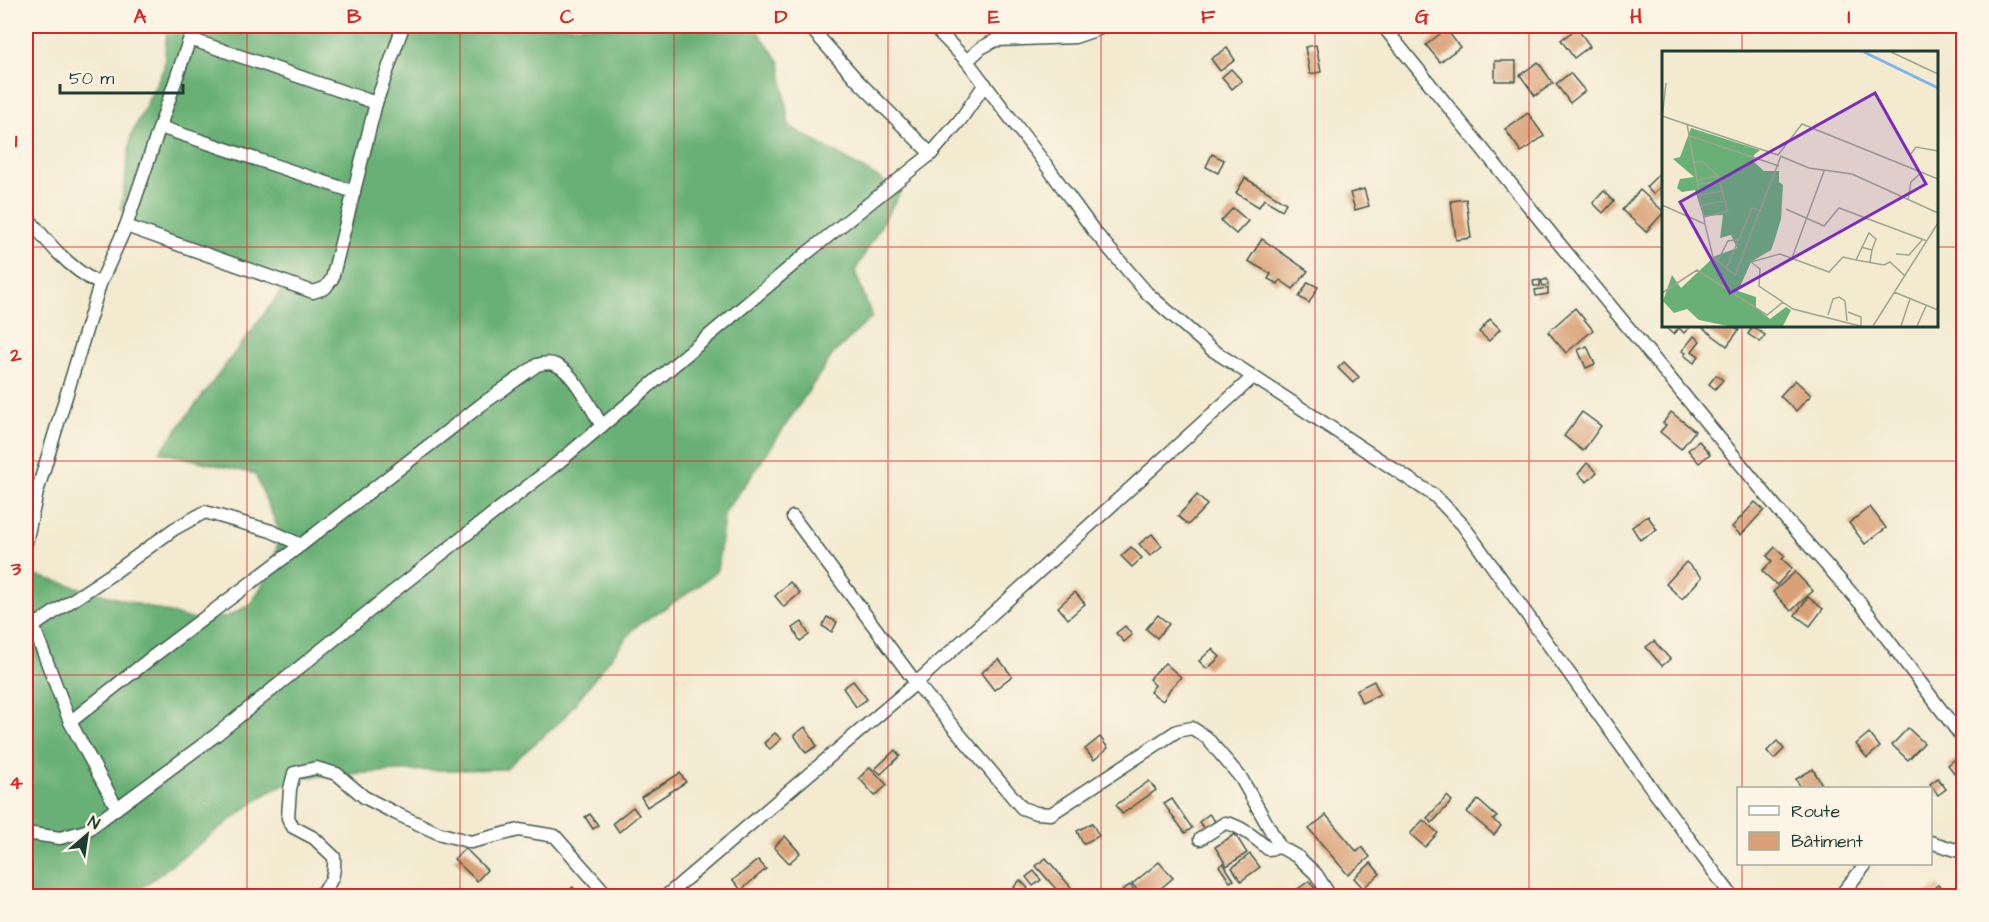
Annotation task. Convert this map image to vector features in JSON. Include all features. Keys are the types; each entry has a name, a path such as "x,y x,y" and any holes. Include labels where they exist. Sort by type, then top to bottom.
{"street":[{"path":"26,543 37,492 99,284 126,226 194,26"},
{"path":"126,226 313,292 325,288 332,279 376,103 403,26"},
{"path":"809,26 857,80 931,154"},
{"path":"933,26 967,61 1094,231 1147,292 1211,349 1435,496 1462,524 1732,897"},
{"path":"967,61 981,48 996,40 1074,37 1107,26"},
{"path":"1383,26 1768,497 1861,604 1964,740"},
{"path":"190,39 376,103"},
{"path":"26,833 60,838 86,831 216,735 602,426 807,253 931,154 962,119 985,84"},
{"path":"160,127 354,192"},
{"path":"26,215 52,249 82,275 99,284"},
{"path":"70,722 481,405 537,365 546,363 556,365 568,372 602,426"},
{"path":"666,897 916,683 1253,377"},
{"path":"32,627 115,572 174,529 205,512 271,531 301,545"},
{"path":"793,517 916,683 1022,808 1036,813 1051,814 1177,731 1192,728 1206,737 1241,778 1280,847 1306,864 1316,874 1330,897"},
{"path":"26,607 70,722 117,807"},
{"path":"318,897 325,890 335,872 334,857 314,838 293,826 288,818 290,789 294,773 316,768 337,774 364,797 438,833 471,842 519,830 555,836 608,897"},
{"path":"1200,839 1225,823 1243,831 1268,849 1280,847"},
{"path":"1932,843 1956,850 1964,845"},
{"path":"1840,897 1865,865"}],"green space":[{"path":"167,26 754,26 780,62 789,126 901,191 855,271 872,317 833,354 751,477 725,511 717,571 690,592 635,627 562,720 505,769 395,771 294,778 261,797 131,896 26,896 26,578 38,576 198,621 227,617 251,604 272,569 280,533 255,474 160,452 285,286 228,258 147,241 121,208 131,136 164,68"}],"building":[{"path":"1577,28 1590,46 1574,58 1561,40"},
{"path":"1446,29 1460,47 1440,62 1426,45"},
{"path":"1316,45 1321,72 1310,74 1305,47"},
{"path":"1227,48 1235,60 1220,71 1211,59"},
{"path":"1495,61 1516,61 1516,81 1495,81"},
{"path":"1538,62 1553,83 1535,96 1520,75"},
{"path":"1231,69 1242,81 1232,89 1222,77"},
{"path":"1570,73 1585,91 1570,103 1556,84"},
{"path":"1528,113 1544,136 1521,152 1505,129"},
{"path":"1212,154 1224,160 1218,173 1206,167"},
{"path":"1662,171 1662,185 1653,194 1646,187"},
{"path":"1245,178 1286,203 1282,210 1264,199 1259,207 1236,193"},
{"path":"1364,189 1369,206 1355,210 1350,193"},
{"path":"1640,190 1662,210 1662,214 1646,232 1622,210"},
{"path":"1604,191 1614,201 1603,213 1593,203"},
{"path":"1466,199 1471,238 1456,240 1451,201"},
{"path":"1233,208 1248,221 1236,234 1221,221"},
{"path":"1262,239 1308,271 1293,289 1280,280 1278,284 1268,279 1271,274 1248,261"},
{"path":"1547,279 1548,285 1543,286 1541,281"},
{"path":"1540,280 1540,286 1534,286 1533,281"},
{"path":"1308,282 1318,287 1309,303 1299,297"},
{"path":"1548,288 1548,294 1536,296 1535,290"},
{"path":"1575,308 1593,330 1566,353 1548,332"},
{"path":"1490,319 1500,329 1489,341 1479,332"},
{"path":"1665,327 1690,327 1684,333 1679,328 1673,334"},
{"path":"1734,327 1739,330 1727,346 1703,328"},
{"path":"1753,327 1765,335 1760,342 1748,334"},
{"path":"1694,336 1700,341 1692,351 1699,356 1694,363 1682,351"},
{"path":"1587,346 1595,364 1586,368 1578,350"},
{"path":"1344,362 1359,377 1353,383 1338,368"},
{"path":"1716,375 1723,380 1715,389 1709,384"},
{"path":"1795,380 1811,395 1796,411 1780,396"},
{"path":"1582,412 1601,426 1583,451 1564,436"},
{"path":"1671,412 1695,431 1681,449 1660,432 1666,425 1663,423"},
{"path":"1699,441 1710,454 1699,463 1688,450"},
{"path":"1587,463 1597,472 1587,482 1578,474"},
{"path":"1197,495 1207,505 1188,525 1178,516"},
{"path":"1755,502 1764,510 1741,535 1732,527"},
{"path":"1870,507 1886,528 1865,544 1849,523"},
{"path":"1648,516 1657,530 1640,540 1632,527"},
{"path":"1152,534 1162,546 1150,556 1139,544"},
{"path":"1131,547 1142,558 1132,567 1121,556"},
{"path":"1775,547 1785,556 1782,559 1792,568 1777,585 1762,571 1772,561 1767,556"},
{"path":"1686,562 1702,577 1682,599 1666,584"},
{"path":"1795,572 1813,591 1791,611 1773,592"},
{"path":"790,582 800,593 784,607 775,596"},
{"path":"1075,592 1085,604 1068,619 1058,607"},
{"path":"1808,597 1823,609 1810,626 1795,615"},
{"path":"1158,615 1169,624 1157,638 1146,629"},
{"path":"827,617 837,622 832,632 822,626"},
{"path":"802,622 809,635 800,641 793,628"},
{"path":"1125,626 1132,635 1124,642 1116,633"},
{"path":"1654,641 1670,659 1662,666 1646,647"},
{"path":"1212,649 1220,657 1207,669 1199,661"},
{"path":"999,659 1012,676 994,690 981,673"},
{"path":"1165,663 1181,677 1163,701 1150,692 1155,685 1149,679"},
{"path":"853,681 867,699 856,707 843,688"},
{"path":"1374,681 1380,694 1362,703 1356,690"},
{"path":"805,727 817,746 806,753 794,735"},
{"path":"1908,728 1924,743 1908,760 1892,745"},
{"path":"775,733 781,739 770,749 764,743"},
{"path":"1869,733 1880,747 1867,758 1856,744"},
{"path":"1100,737 1108,748 1094,760 1085,749"},
{"path":"1777,741 1784,749 1774,759 1767,751"},
{"path":"895,750 900,756 881,774 875,769"},
{"path":"1958,757 1964,765 1964,774 1958,778 1948,765"},
{"path":"870,767 887,785 875,796 859,778"},
{"path":"1813,769 1823,787 1800,787 1796,779"},
{"path":"680,773 686,782 647,807 641,797"},
{"path":"1938,778 1946,789 1938,795 1930,784"},
{"path":"1149,781 1156,790 1122,814 1116,805"},
{"path":"1447,796 1452,801 1432,823 1427,818"},
{"path":"1172,799 1192,828 1185,833 1164,804"},
{"path":"1478,800 1497,817 1493,820 1501,826 1494,835 1467,812"},
{"path":"633,807 639,815 619,832 613,823"},
{"path":"590,814 598,825 593,829 585,817"},
{"path":"1209,814 1215,821 1206,830 1199,822"},
{"path":"1326,815 1357,852 1362,847 1370,857 1348,875 1309,829"},
{"path":"1423,820 1438,833 1425,847 1410,834"},
{"path":"1092,823 1099,836 1083,844 1077,831"},
{"path":"1235,834 1247,853 1227,866 1215,847"},
{"path":"785,836 800,853 789,863 774,847"},
{"path":"465,848 487,870 477,881 454,859"},
{"path":"1250,854 1260,867 1241,881 1232,868"},
{"path":"1046,858 1075,892 1070,896 1062,896 1036,866"},
{"path":"758,860 766,869 741,890 733,880"},
{"path":"1159,862 1173,878 1152,896 1143,896 1132,884"},
{"path":"1223,863 1234,880 1230,882 1219,866"},
{"path":"1371,863 1380,874 1363,888 1354,878"},
{"path":"1034,871 1041,880 1033,886 1026,877"},
{"path":"1020,880 1028,888 1022,895 1014,887"},
{"path":"1309,881 1321,896 1297,896 1294,892"},
{"path":"1130,885 1139,896 1127,896 1122,890"},
{"path":"1938,885 1947,896 1925,895"},
{"path":"573,887 580,896 563,894"}]}
